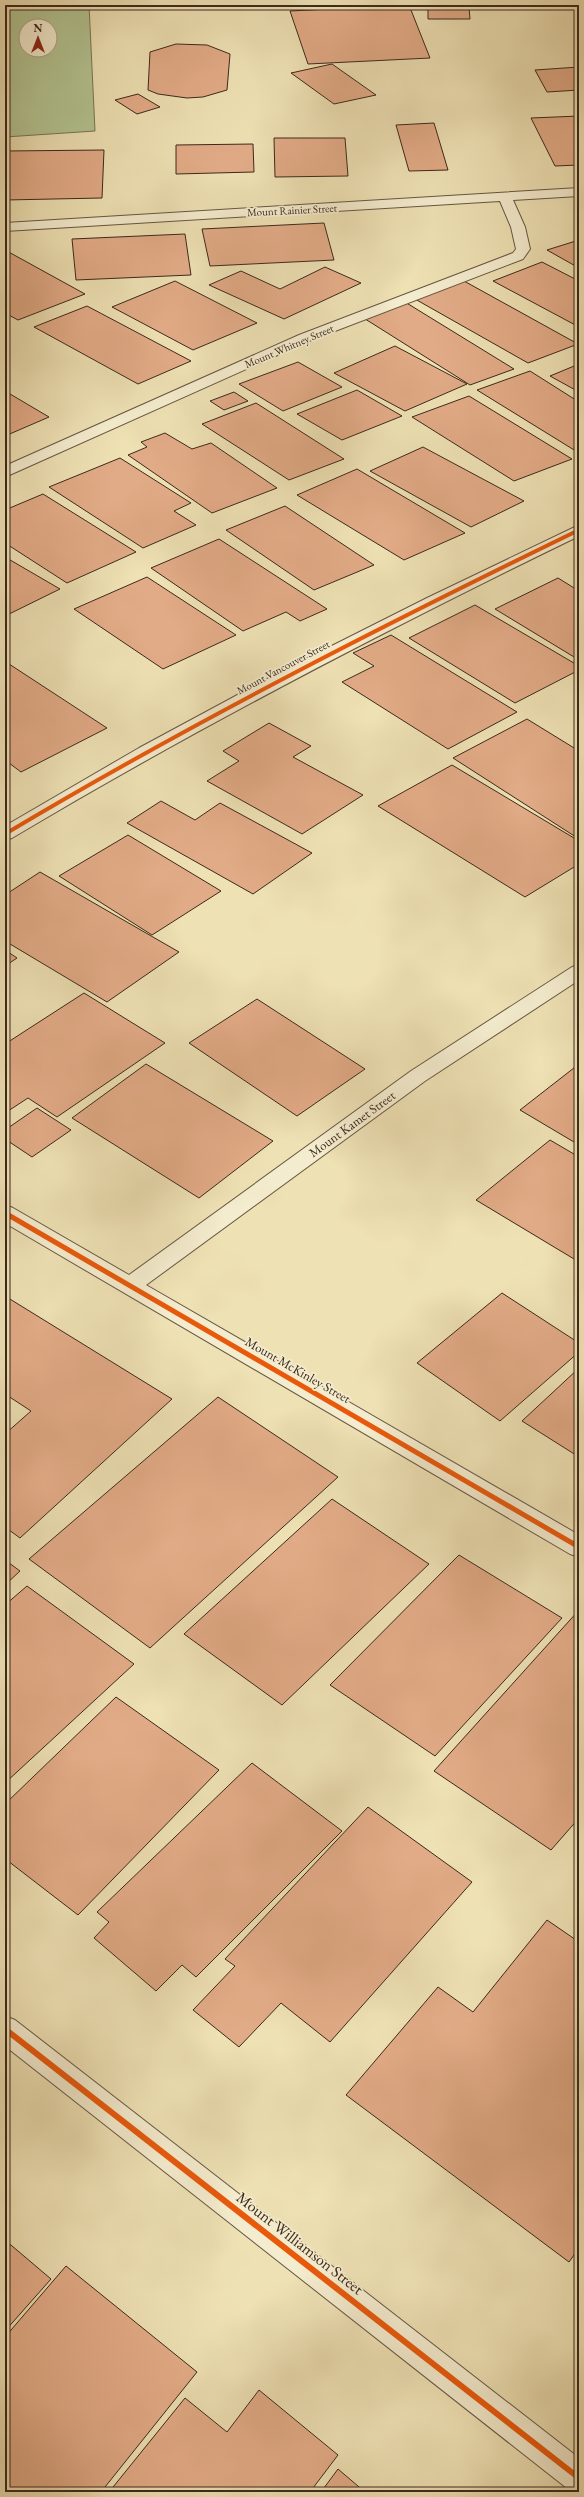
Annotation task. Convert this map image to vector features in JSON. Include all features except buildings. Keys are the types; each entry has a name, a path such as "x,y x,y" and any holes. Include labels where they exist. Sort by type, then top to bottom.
{"street":[{"name":"Mount Rainier Street","path":"5,227 506,198 579,192"},
{"name":"Mount Whitney Street","path":"5,472 304,338 518,256 523,249 518,226 506,198"},
{"name":"Mount Vancouver Street","path":"5,834 93,781 309,664 579,530"},
{"name":"Mount Kamet Street","path":"130,1284 418,1076 579,971"},
{"name":"Mount McKinley Street","path":"5,1213 130,1284 579,1547"},
{"name":"Mount Williamson Street","path":"5,2029 579,2478"}],"green space":[{"path":"5,5 89,5 95,131 5,137"}],"cycle path":[{"path":"5,834 75,792 216,713 433,601 579,530"},
{"path":"5,1213 579,1547"},
{"path":"5,2029 579,2478"}]}
